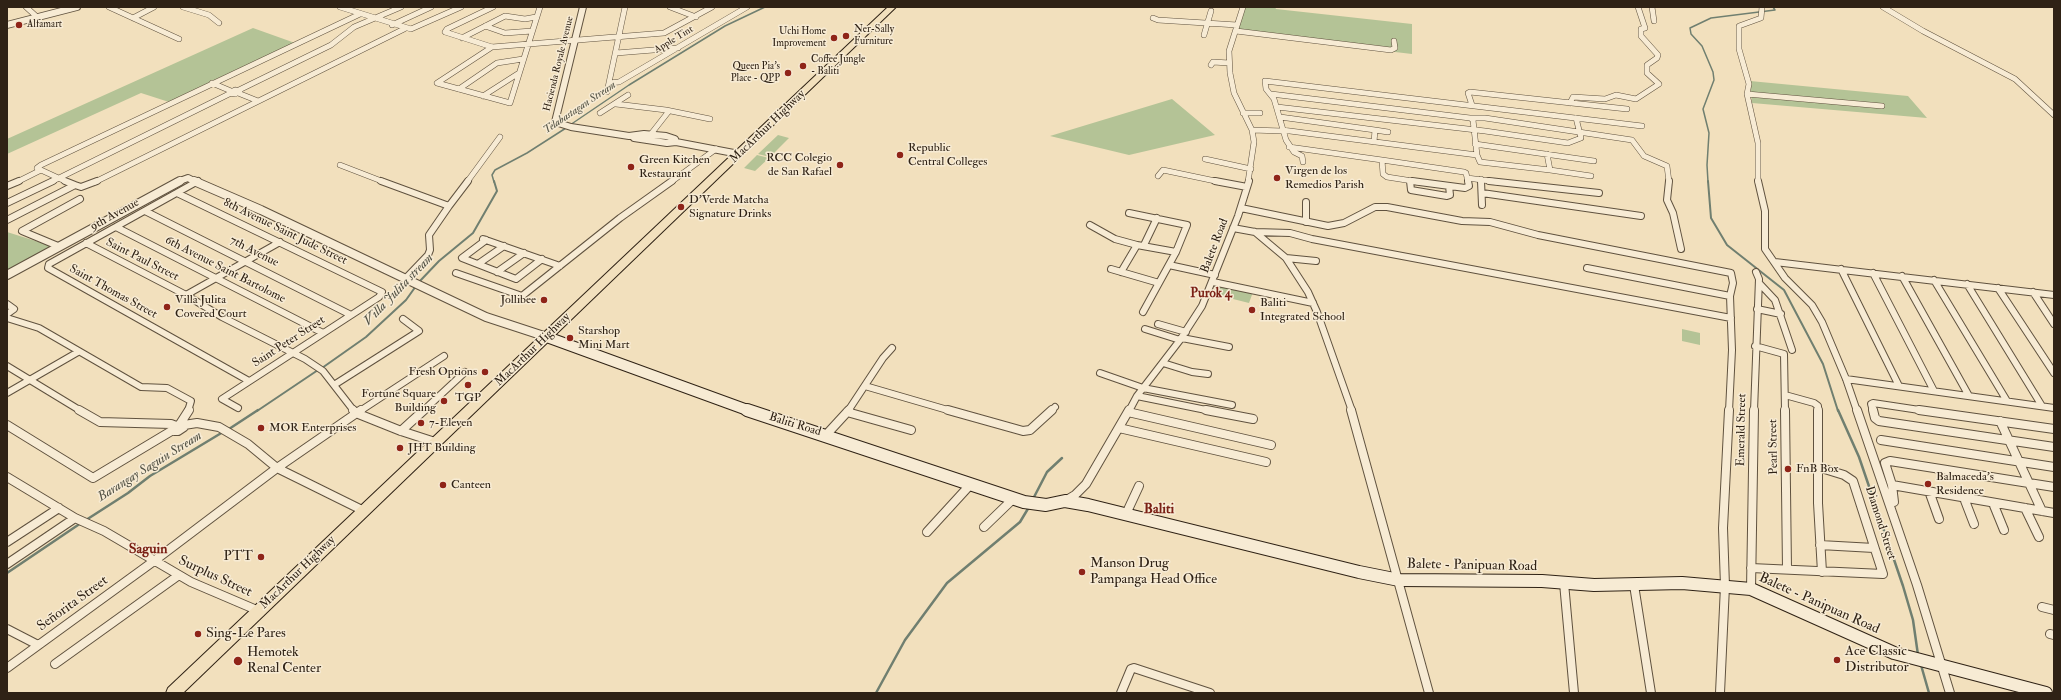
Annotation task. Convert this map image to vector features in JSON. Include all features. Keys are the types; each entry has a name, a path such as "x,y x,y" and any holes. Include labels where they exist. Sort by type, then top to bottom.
{"highway":[{"name":"MacArthur Highway","path":"173,693 892,7"}],"main road":[{"name":"Baliti Road","path":"547,337 773,419 826,435 921,469 1013,499 1042,505"},
{"name":"Balete - Panipuan Road","path":"1042,505 1064,502 1126,514 1359,572 1399,580 1485,580 1634,585 1682,583 1751,589 1894,652 2046,693"}],"street":[{"path":"26,7 36,16"},
{"path":"7,25 36,16 77,7"},
{"path":"109,7 179,39"},
{"path":"133,18 154,7"},
{"path":"183,7 209,15 219,23"},
{"path":"340,7 392,25 415,29 461,7"},
{"path":"238,92 331,45 354,27 398,7"},
{"path":"392,25 431,7"},
{"path":"493,7 445,31 492,47 620,37 664,33 712,7"},
{"path":"492,47 437,82 510,103 523,59 530,44 532,32 540,7"},
{"name":"Hacienda Royale Avenue","path":"583,7 555,121 571,127 629,136 649,137 667,143 676,142 739,154"},
{"path":"607,92 620,37 625,7"},
{"path":"670,7 696,16"},
{"name":"Apple Tint","path":"609,84 619,82 680,48 747,7"},
{"name":"Balete Road","path":"1064,502 1075,495 1086,484 1137,396 1155,370 1163,363 1205,300 1241,208 1251,169 1254,142 1252,130 1234,93 1229,63 1229,51 1243,7"},
{"path":"1570,103 1571,98 1573,97 1605,99 1616,95 1636,98 1659,84 1647,73 1646,65 1648,62 1657,58 1658,55 1641,36 1641,29 1645,28 1638,7"},
{"path":"1652,7 1654,21"},
{"path":"1762,7 1761,18 1739,26 1739,49 1749,84 1747,94 1758,143 1757,177 1765,210 1765,249 1785,278 1812,305 1822,322 1846,379 1917,585 1940,665 1950,693"},
{"path":"1883,7 1923,31 2015,79 2054,115"},
{"path":"1204,35 1211,11"},
{"path":"360,14 212,83 38,166 37,168 75,186 81,187 90,184 404,28"},
{"path":"462,38 508,16 525,19 536,18"},
{"path":"1153,18 1158,20 1207,24 1391,50 1395,48 1394,41"},
{"path":"485,26 505,32 532,32"},
{"path":"616,53 680,48"},
{"path":"459,89 497,63 523,59"},
{"path":"1211,65 1213,62 1229,63"},
{"path":"484,96 507,79 519,74"},
{"path":"1303,162 1302,156 1289,147 1282,131 1277,107 1271,94 1265,86 1265,81 1576,118 1629,132 1644,156 1667,166 1669,180 1667,200 1673,213 1681,250"},
{"path":"212,83 230,92"},
{"path":"7,203 230,92 238,92 258,101"},
{"path":"1472,105 1468,93 1470,92 1627,109"},
{"path":"1271,94 1470,118 1485,118 1580,132 1629,132 1642,126"},
{"path":"1747,94 1882,106"},
{"path":"600,114 628,95"},
{"path":"616,104 669,111 710,119"},
{"path":"1277,107 1568,143 1581,138 1576,118"},
{"path":"649,137 669,111"},
{"path":"1243,113 1260,113"},
{"path":"1280,117 1388,132"},
{"path":"1470,118 1475,131 1475,144 1480,162 1591,176"},
{"path":"1252,130 1282,131 1477,155"},
{"path":"1374,142 1375,130"},
{"path":"408,280 428,255 430,250 429,235 500,137"},
{"path":"1475,144 1594,161"},
{"path":"1289,147 1382,160 1464,172 1467,178 1468,187 1449,186 1385,176 1383,174 1382,160"},
{"path":"456,273 512,294 519,296 524,294 620,218 716,149"},
{"path":"1547,154 1550,170"},
{"path":"1205,159 1251,169"},
{"path":"340,165 449,206"},
{"path":"7,186 42,170"},
{"path":"1158,176 1163,170 1247,187"},
{"path":"7,275 182,179 188,178 198,181 486,317 547,337"},
{"path":"1467,178 1599,193"},
{"path":"1481,179 1482,205"},
{"path":"1410,180 1411,190 1447,196 1450,195 1449,186"},
{"name":"9th Avenue","path":"50,269 48,268 49,264 198,181"},
{"path":"7,220 75,186"},
{"name":"8th Avenue Saint Jude Street","path":"177,193 382,292"},
{"path":"1482,193 1641,216"},
{"path":"58,246 22,230 80,199"},
{"path":"1306,202 1306,222"},
{"path":"1241,208 1328,226 1344,223 1376,207 1382,207 1473,222 1490,222 1586,245 1731,272 1733,283 1730,296 1732,350 1723,528 1725,586 1720,693"},
{"name":"7th Avenue","path":"145,211 247,261 351,315"},
{"path":"1129,213 1187,224 1176,252 1143,312"},
{"path":"1144,245 1157,218"},
{"path":"1090,225 1115,238 1137,245 1144,245 1176,252"},
{"name":"6th Avenue Saint Bartolome","path":"116,227 323,333"},
{"path":"1233,228 1255,232 1290,233 1312,239 1731,318"},
{"path":"1255,232 1264,237 1286,258 1301,278 1313,303 1354,417 1429,693"},
{"path":"542,259 517,278 462,258 484,239 542,259 560,266"},
{"path":"186,295 280,242"},
{"name":"Saint Paul Street","path":"86,244 186,295 222,317 294,352 323,371 356,413"},
{"path":"1121,272 1137,245"},
{"path":"478,264 504,246"},
{"path":"497,272 524,253"},
{"path":"1286,258 1316,261"},
{"path":"1775,262 2054,295"},
{"path":"1169,265 1313,303"},
{"path":"1587,268 1730,296"},
{"name":"Saint Thomas Street","path":"50,269 249,381"},
{"path":"1111,269 1159,283"},
{"path":"1841,269 1899,386"},
{"name":"Emerald Street","path":"1751,589 1755,346 1759,283 1756,272"},
{"path":"1873,273 1934,391"},
{"path":"1902,276 1969,396"},
{"path":"1934,280 2007,401"},
{"path":"1759,283 1775,300 1792,350"},
{"path":"1967,284 2042,406"},
{"path":"1998,288 2054,373"},
{"name":"Saint Peter Street","path":"238,408 222,399 379,297 382,292"},
{"path":"2033,292 2054,324"},
{"path":"7,304 14,309 7,314"},
{"path":"1757,309 1781,314"},
{"path":"7,318 33,326 141,387 167,388 190,401 190,408 178,426"},
{"path":"334,385 419,331 417,328 402,319"},
{"path":"1158,324 1182,336"},
{"path":"1145,329 1182,336 1229,348"},
{"name":"Pearl Street","path":"1755,346 1784,354 1787,569"},
{"path":"826,435 847,412 883,358 892,348"},
{"path":"7,393 78,352"},
{"name":"Señorita Street","path":"7,668 154,561 277,468 356,413 444,356"},
{"path":"1163,363 1192,372 1208,374"},
{"path":"7,366 100,422 171,424 178,426"},
{"path":"401,432 465,372"},
{"path":"1100,373 1143,388 1232,405"},
{"path":"1846,379 2054,408"},
{"path":"865,386 1023,431 1030,430 1055,407"},
{"path":"1785,395 1814,403 1818,406 1818,503 1822,572"},
{"path":"1137,396 1253,419"},
{"path":"2054,428 1873,403 1871,404 1875,418 1879,421 2054,447"},
{"path":"847,412 911,430"},
{"path":"1128,412 1271,445"},
{"path":"356,413 401,432 435,442"},
{"path":"2000,421 2042,511"},
{"path":"7,425 93,478 178,426 197,423 219,427 248,444 277,468 364,511"},
{"path":"1119,428 1266,462"},
{"path":"1881,440 2054,467"},
{"path":"1894,502 1892,485 1885,463 1890,461 2054,486"},
{"name":"Diamond Street","path":"1751,568 1883,574 1853,481 1844,474 1818,467"},
{"name":"Surplus Street","path":"7,476 79,520 104,531 178,575 213,592 259,611"},
{"path":"927,532 970,484"},
{"path":"1892,485 2054,513"},
{"path":"1126,514 1139,486"},
{"path":"1929,491 1939,519"},
{"path":"1964,498 1974,524"},
{"path":"984,528 1013,499"},
{"path":"1993,503 2004,530"},
{"path":"7,542 59,508"},
{"path":"2024,508 2039,537"},
{"path":"7,564 79,520"},
{"path":"1820,545 1874,548"},
{"path":"55,664 178,575"},
{"path":"1564,583 1574,693"},
{"path":"1634,585 1651,693"},
{"path":"2042,607 2054,610"},
{"path":"7,629 38,645"},
{"path":"1121,693 1131,669 1134,668 1210,693"}],"green space":[{"path":"1242,7 1275,7 1276,9 1412,24 1412,54 1235,33"},
{"path":"253,28 295,43 169,102 141,93 7,154 7,139"},
{"path":"1750,81 1908,96 1927,118 1752,103"},
{"path":"1172,99 1215,135 1129,155 1050,136"},
{"path":"778,135 789,138 770,157 758,154"},
{"path":"757,155 769,158 755,171 744,168"},
{"path":"7,232 55,247 7,273"},
{"path":"1217,284 1253,292 1249,303 1213,294"},
{"path":"1682,329 1700,333 1700,345 1682,341"}],"waterway":[{"name":"Telabastagan Stream","path":"570,125 629,85 725,26 765,7"},
{"path":"1708,182 1707,165 1709,133 1703,109 1714,80 1713,72 1702,46 1691,34 1690,28 1711,18 1775,10 1773,7"},
{"name":"Telabastagan Stream","path":"494,182 492,175 495,170 527,153 566,128"},
{"name":"Telabastagan Stream","path":"419,282 439,261 473,233 497,191 494,181"},
{"path":"1708,181 1711,218 1727,245 1784,290 1823,364 1838,411"},
{"name":"Villa Julita stream","path":"322,368 366,337 406,300 416,286"},
{"name":"Barangay Saguin Stream","path":"257,411 318,370"},
{"name":"Barangay Saguin Stream","path":"229,429 258,410"},
{"path":"1838,410 1859,457 1903,586 1913,620 1918,655"},
{"name":"Barangay Saguin Stream","path":"86,520 128,493 150,476 223,432"},
{"path":"1033,499 1047,472 1062,458"},
{"path":"876,693 905,640 947,583 1020,522 1029,507"},
{"name":"Barangay Saguin Stream","path":"7,573 81,523"},
{"path":"1921,665 1929,693"}],"place":[{"name":"Alfamart","path":"19,25"},
{"name":"Ner-Sally Furniture","path":"846,36"},
{"name":"Uchi Home Improvement","path":"834,38"},
{"name":"Coffee Jungle - Baliti","path":"803,66"},
{"name":"Queen Pia’s Place - QPP","path":"788,73"},
{"name":"Republic Central Colleges","path":"900,155"},
{"name":"RCC Colegio de San Rafael","path":"840,165"},
{"name":"Green Kitchen Restaurant","path":"631,167"},
{"name":"Virgen de los Remedios Parish","path":"1277,178"},
{"name":"D'Verde Matcha Signature Drinks","path":"681,207"},
{"name":"Jollibee","path":"544,300"},
{"name":"Villa Julita Covered Court","path":"167,307"},
{"name":"Baliti Integrated School","path":"1252,310"},
{"name":"Starshop Mini Mart","path":"570,338"},
{"name":"Fresh Options","path":"485,372"},
{"name":"TGP","path":"468,385"},
{"name":"Fortune Square Building","path":"444,401"},
{"name":"7-Eleven","path":"421,423"},
{"name":"MOR Enterprises","path":"261,428"},
{"name":"JHT Building","path":"400,448"},
{"name":"FnB Box","path":"1788,469"},
{"name":"Balmaceda's Residence","path":"1928,484"},
{"name":"Canteen","path":"443,485"},
{"name":"PTT","path":"261,557"},
{"name":"Manson Drug Pampanga Head Office","path":"1082,572"},
{"name":"Sing-Le Pares","path":"198,634"},
{"name":"Ace Classic Distributor","path":"1837,660"},
{"name":"Hemotek Renal Center","path":"238,661"}],"district":[{"name":"Purok 4","path":"1211,294"},
{"name":"Baliti","path":"1159,510"},
{"name":"Saguin","path":"148,550"}]}
